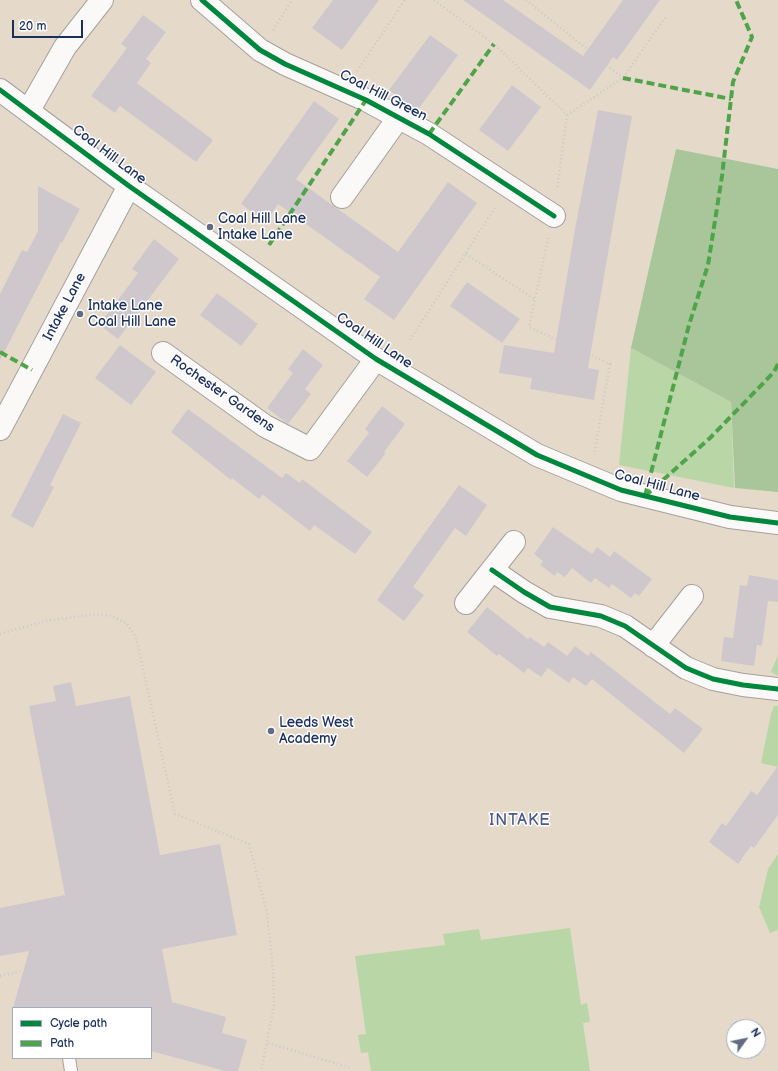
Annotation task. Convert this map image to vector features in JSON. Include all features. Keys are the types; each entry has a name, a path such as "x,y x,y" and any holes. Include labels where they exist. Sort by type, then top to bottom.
{"street":[{"path":"29,110 65,47 102,0"},
{"name":"Coal Hill Green","path":"202,0 260,50 285,64 346,90 429,134 554,216"},
{"name":"Coal Hill Lane","path":"0,90 29,110 129,186 376,359 537,455 621,490 730,517 778,523"},
{"name":"Coal Hill Green","path":"342,197 399,118"},
{"name":"Intake Lane","path":"0,429 129,186"},
{"name":"Rochester Gardens","path":"163,353 265,426 310,449 376,359"},
{"path":"466,603 514,542"},
{"path":"492,570 524,592 550,607 601,616 625,626 686,668 713,679 743,685 778,688"},
{"path":"653,646 692,596"}],"lane":[{"path":"69,1059 71,1071"}],"path":[{"path":"260,50 292,0"},
{"path":"346,90 363,60 405,0"},
{"path":"526,0 622,78"},
{"path":"567,115 622,78 667,15"},
{"path":"410,340 509,186"},
{"path":"466,254 534,299"},
{"path":"0,634 45,621 89,615 109,615 126,623 136,637 176,814 249,844 267,913 273,969 274,1005 268,1043 261,1071"},
{"path":"0,976 22,971"},
{"path":"268,1043 351,1068"}],"green space":[{"path":"676,149 778,169 778,492 735,488 731,402 631,348"},
{"path":"631,348 731,402 734,488 619,465"},
{"path":"778,655 778,676 771,672"},
{"path":"774,706 778,706 778,767 761,763"},
{"path":"778,854 778,930 770,933 759,907 768,869"},
{"path":"570,928 581,1005 587,1003 590,1022 583,1023 590,1071 371,1071 368,1052 361,1053 358,1035 366,1034 355,956 445,945 443,934 479,929 481,940"}],"building":[{"path":"333,0 379,0 342,50 312,28"},
{"path":"463,0 503,0 583,56 623,0 660,0 617,60 613,57 590,90"},
{"path":"143,15 166,32 146,59 151,63 137,83 213,140 196,162 120,106 115,113 91,96 127,48 121,44"},
{"path":"430,35 458,55 417,111 389,90"},
{"path":"512,85 541,107 508,151 479,130"},
{"path":"314,101 339,119 296,179 398,252 448,182 477,203 394,320 364,299 380,277 278,204 266,222 241,204"},
{"path":"598,110 632,116 588,368 599,370 594,400 530,389 532,378 499,373 504,345 554,353 575,229"},
{"path":"38,186 80,209 62,243 61,242 0,360 0,294 22,250 27,252 38,231"},
{"path":"154,239 179,259 118,339 102,327 108,319 105,317 138,273 132,269"},
{"path":"467,282 520,319 502,343 450,306"},
{"path":"217,293 258,324 241,346 200,315"},
{"path":"120,345 156,372 131,405 95,378"},
{"path":"303,349 323,365 305,389 311,394 288,424 267,408 293,373 288,369"},
{"path":"382,406 405,424 384,452 386,453 367,477 347,461 369,433 365,429"},
{"path":"188,409 282,478 286,473 300,483 302,479 372,532 355,554 314,525 310,531 263,495 259,499 232,478 231,480 171,432"},
{"path":"63,414 81,423 50,485 54,487 33,528 11,516"},
{"path":"459,485 487,505 466,536 455,528 413,587 424,595 404,621 377,600"},
{"path":"553,527 592,554 597,547 610,557 614,551 652,579 639,596 635,593 631,598 612,584 609,588 595,578 591,583 572,568 565,577 557,572 555,576 540,565 543,561 534,554"},
{"path":"749,575 778,580 778,602 768,601 762,646 757,645 754,666 721,661 724,637 733,638 740,585 747,586"},
{"path":"487,607 528,639 530,637 544,647 548,642 567,656 575,646 588,656 591,652 670,714 675,708 703,729 684,753 592,679 586,686 573,677 569,683 548,668 541,677 528,668 524,673 499,654 497,656 467,632"},
{"path":"71,682 76,706 130,696 160,855 220,844 237,935 162,949 172,1002 226,1017 222,1033 247,1040 238,1071 225,1071 152,1051 152,1007 13,1007 29,951 0,956 0,908 65,895 29,706 56,701 53,686"},
{"path":"778,766 778,815 754,848 751,846 738,864 709,842 722,823 726,826 751,791 757,795"}],"marked path":[{"path":"645,496 689,325 708,265 722,176 733,82 752,37 736,0"},
{"path":"429,134 494,44"},
{"path":"623,78 731,99"},
{"path":"269,245 366,100"},
{"path":"0,352 32,370"},
{"path":"645,496 710,438 774,372 778,364"}],"cycle path":[{"path":"202,0 260,50 285,64 366,100 429,134 554,216"},
{"path":"0,90 129,186 376,359 537,455 621,490 730,517 778,523"},
{"path":"492,570 524,592 550,607 601,616 625,626 686,668 713,679 743,685 778,689"}],"place":[{"name":"Coal Hill Lane Intake Lane","path":"210,227"},
{"name":"Intake Lane Coal Hill Lane","path":"80,314"},
{"name":"Leeds West Academy","path":"271,731"}],"district":[{"name":"INTAKE","path":"520,821"}]}
